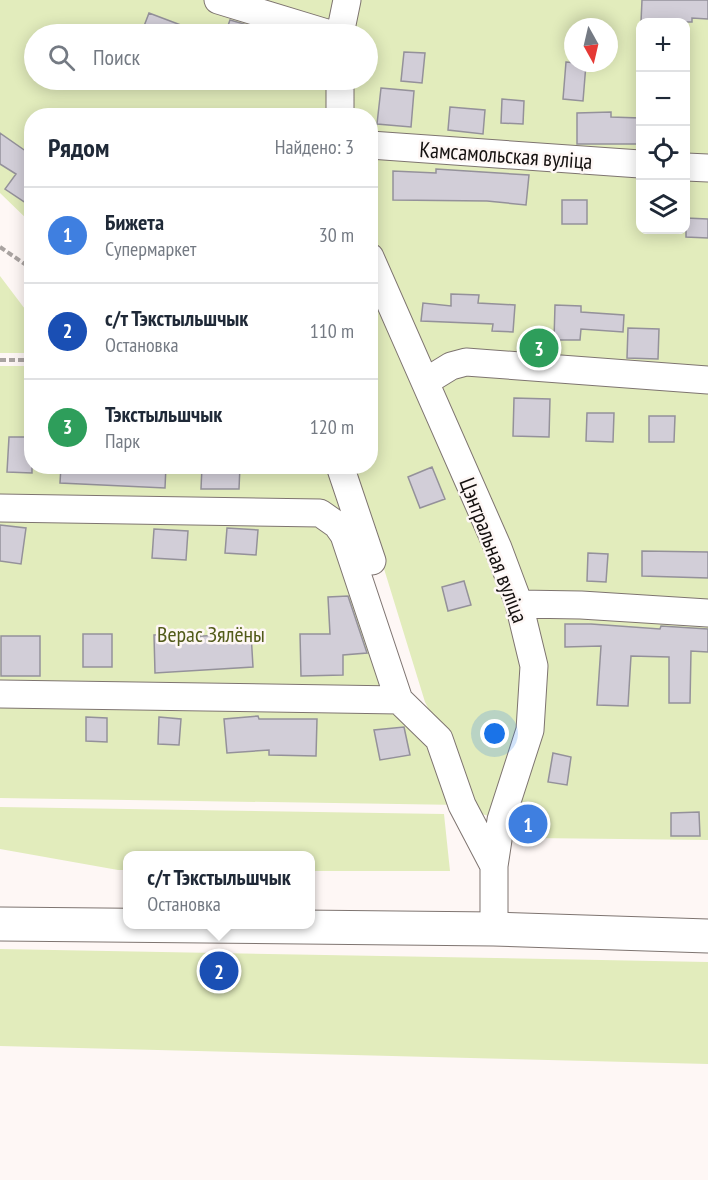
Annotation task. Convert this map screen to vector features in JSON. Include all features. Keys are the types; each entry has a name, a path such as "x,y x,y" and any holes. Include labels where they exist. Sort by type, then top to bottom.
{"main road":[{"path":"0,924 123,925"},
{"path":"315,927 494,929 708,936"}],"street":[{"path":"218,0 297,24"},
{"path":"342,24 347,0"},
{"path":"340,90 340,108"},
{"name":"Камсамольская вуліца","path":"378,147 636,164"},
{"path":"690,167 708,168"},
{"name":"Цэнтральная вуліца","path":"378,275 498,548 519,604 534,666 530,730 501,820 494,866 494,929"},
{"path":"425,382 452,366 466,362 708,380"},
{"path":"343,474 387,607 410,686 439,739 462,805 494,866"},
{"path":"0,508 320,513 337,525 344,535 399,700 439,739"},
{"path":"519,604 581,605 708,613"},
{"path":"0,694 399,700"}],"path":[{"path":"0,247 24,264"},
{"path":"0,360 24,360"}],"green space":[{"path":"0,0 708,0 708,840 533,838 532,832 513,829 501,820 482,814 425,702 369,520 351,474 378,474 378,108 24,108 24,216 0,193"},
{"path":"0,276 24,308 24,353 0,353"},
{"name":"Верас Зялёны","path":"0,366 24,366 24,474 329,474 361,547 404,704 462,805 0,798"},
{"path":"0,807 444,814 450,871 315,871 315,851 123,851 123,870 118,870 0,849"},
{"path":"0,949 708,962 708,1064 0,1046"}],"building":[{"path":"642,0 708,0 708,19 692,18 690,22 690,18 641,18"},
{"path":"149,13 178,24 145,24"},
{"path":"230,20 244,24 229,24"},
{"path":"404,52 425,53 422,83 401,81"},
{"path":"565,72 585,72 583,101 563,99"},
{"path":"381,88 414,91 411,127 378,124"},
{"path":"502,99 524,101 523,124 501,123"},
{"path":"450,107 485,110 483,134 448,130"},
{"path":"611,112 611,117 636,118 636,144 577,144 577,113"},
{"path":"0,133 24,150 24,202 5,189 16,174 0,164"},
{"path":"436,169 529,175 526,205 487,201 393,200 393,171 436,173"},
{"path":"562,200 587,200 587,224 562,224"},
{"path":"690,218 708,219 708,238 686,237 686,234 690,234"},
{"path":"451,294 479,295 478,303 515,305 513,332 492,331 493,324 421,321 423,303 451,306"},
{"path":"555,305 581,306 581,312 624,315 623,332 581,329 580,340 554,340"},
{"path":"628,328 659,329 658,359 627,358"},
{"path":"514,398 550,399 549,437 513,436"},
{"path":"587,413 614,413 613,442 586,441"},
{"path":"649,416 675,416 674,442 649,442"},
{"path":"9,437 24,437 24,473 7,472"},
{"path":"432,467 445,499 420,508 408,477"},
{"path":"61,474 166,474 165,488 60,483"},
{"path":"202,474 240,474 239,489 201,489"},
{"path":"0,525 26,528 21,564 0,561"},
{"path":"227,528 258,530 256,555 225,553"},
{"path":"154,529 188,531 186,560 152,558"},
{"path":"642,551 708,552 708,578 642,576"},
{"path":"588,553 608,554 606,582 587,581"},
{"path":"464,581 471,605 448,611 442,587"},
{"path":"348,596 367,653 343,655 343,675 301,676 300,634 330,634 328,597"},
{"path":"565,624 708,629 708,652 691,651 690,703 669,703 669,657 631,656 628,706 597,705 601,646 565,647"},
{"path":"188,633 188,637 251,633 253,667 155,673 154,635"},
{"path":"83,634 112,634 112,667 83,667"},
{"path":"1,636 40,636 40,676 1,676"},
{"path":"258,716 259,719 317,719 316,756 269,755 269,750 227,753 224,719"},
{"path":"86,717 107,718 107,742 86,741"},
{"path":"159,717 181,719 179,745 158,744"},
{"path":"404,727 410,755 380,760 374,730"},
{"path":"553,753 571,757 567,785 548,782"},
{"path":"699,812 700,836 671,836 671,813"}],"place":[{"name":"Тэкстыльшчык","path":"539,348"},
{"name":"Бижета","path":"528,824"},
{"name":"с/т Тэкстыльшчык","path":"219,971"}]}
